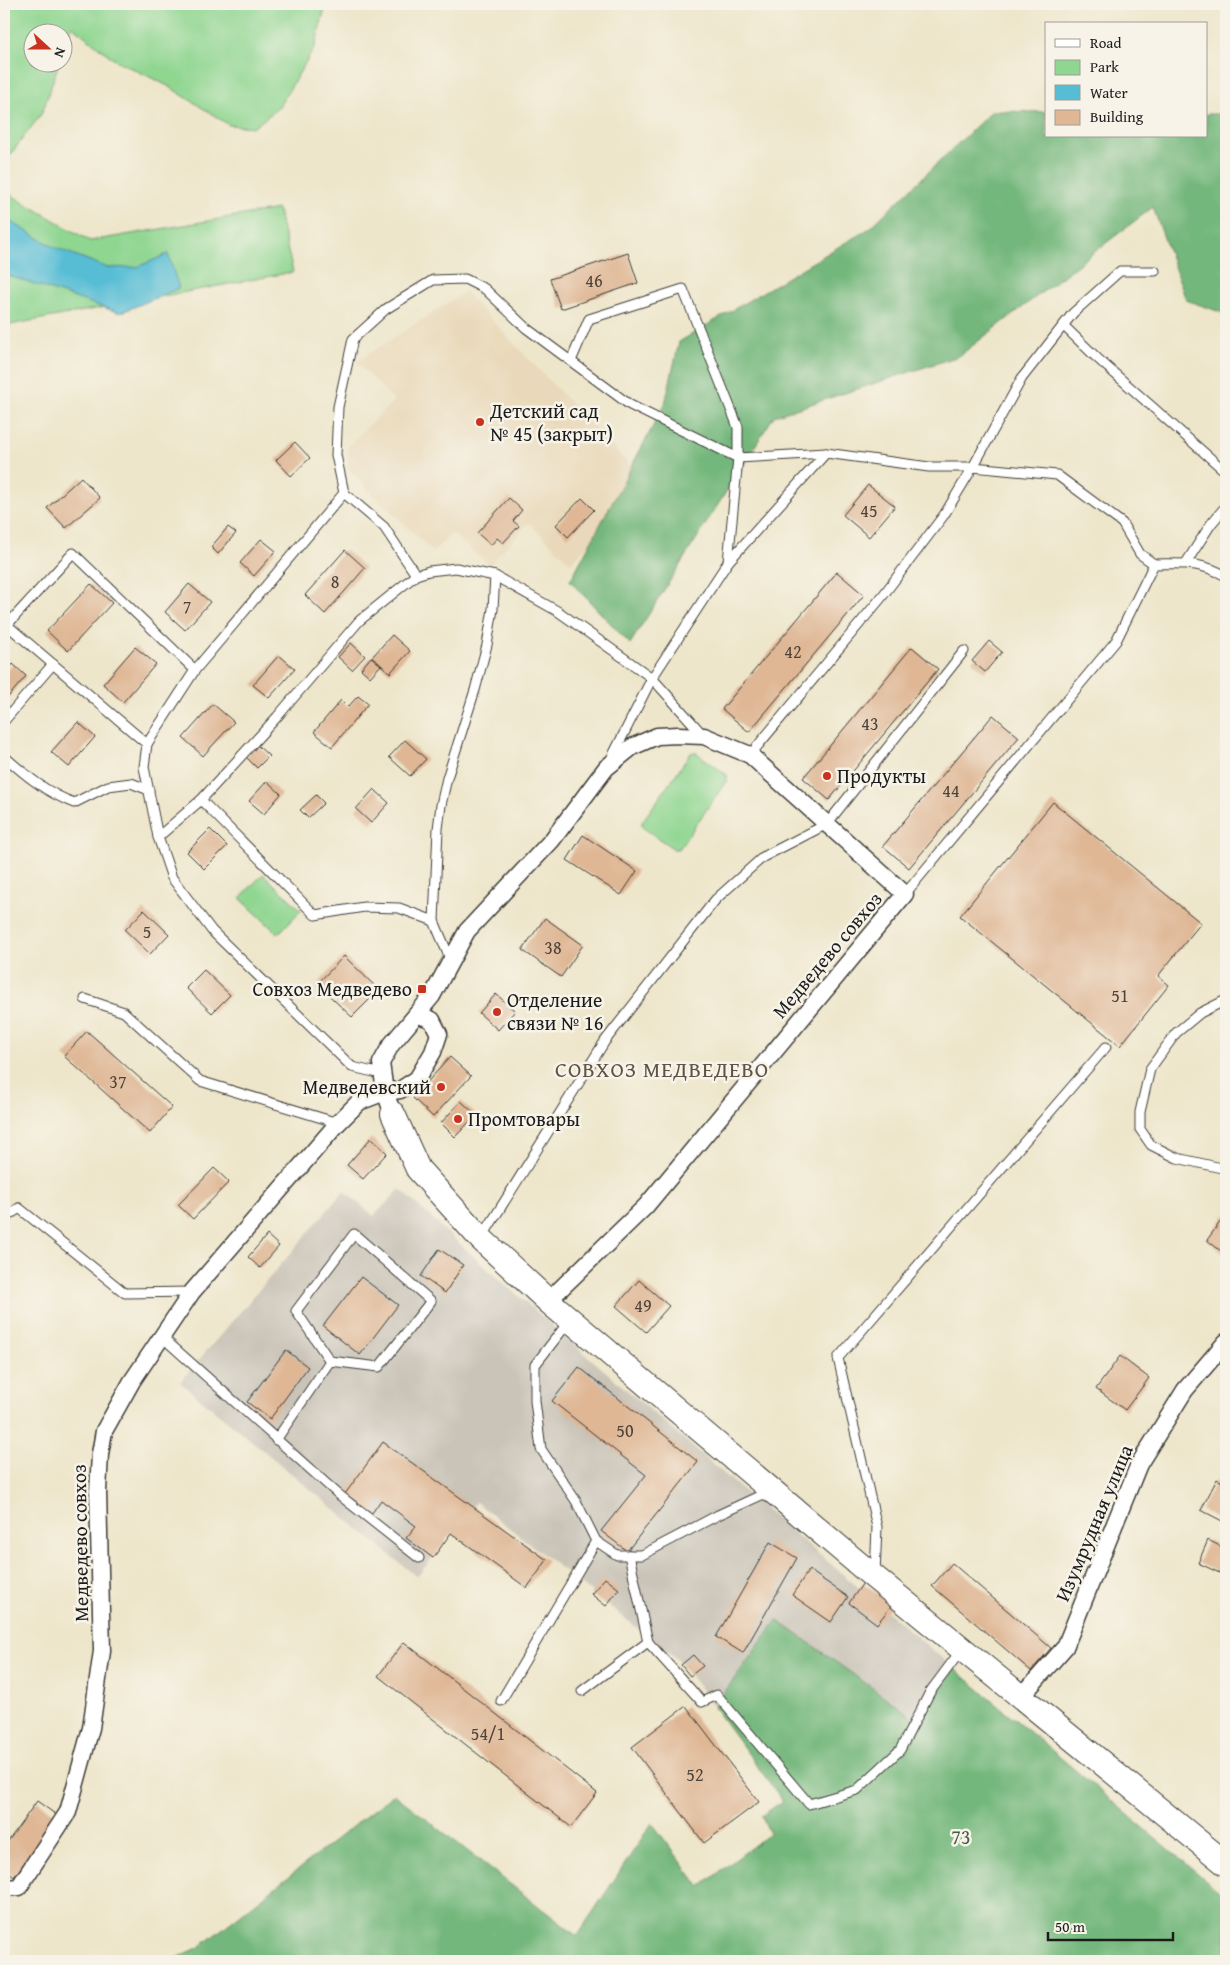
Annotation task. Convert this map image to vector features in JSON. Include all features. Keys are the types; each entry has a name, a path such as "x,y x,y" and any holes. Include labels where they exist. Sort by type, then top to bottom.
{"street":[{"name":"Медведево совхоз","path":"4,1888 20,1887 68,1812 92,1728 102,1651 98,1491 100,1454 104,1431 132,1381 192,1292 338,1123 359,1102 389,1103 381,1063 391,1045 432,996 466,931 552,840 606,768 632,747 657,736 704,736 750,755 905,894 646,1206 548,1301"},
{"path":"416,1014 432,1020 438,1034 433,1052 416,1079 400,1090 389,1103 418,1169 481,1239 570,1320 874,1577 1226,1864"},
{"name":"Изумрудная улица","path":"1021,1698 1065,1647 1139,1464 1185,1390 1226,1342"}],"lane":[{"path":"750,755 881,598 944,515 1022,378 1064,326 1074,314 1120,271 1154,270"},
{"path":"416,575 384,527 344,493 336,454 338,408 353,339 386,309 433,280 465,279 485,289 526,328 630,406 738,458 826,454 929,468 973,467 1057,475 1122,523 1140,554 1154,564 1193,563 1212,568 1226,576"},
{"path":"571,361 589,319 683,289 738,427 738,458 728,562"},
{"path":"1064,326 1097,358 1226,472"},
{"path":"606,768 652,678 728,562 826,454"},
{"path":"344,493 195,670 147,744 144,767 158,837 172,878 212,931 352,1067 382,1074"},
{"path":"1186,564 1211,524 1226,506"},
{"path":"147,744 6,625 73,553 195,670"},
{"path":"905,894 1116,641 1154,564"},
{"path":"158,837 201,800 277,717 359,621 416,575 429,571 456,568 495,576 559,612 652,678 704,736"},
{"path":"451,961 434,921 438,829 447,778 475,690 486,645 493,609 495,576"},
{"path":"481,1239 605,1041 716,899 763,857 827,824 964,652"},
{"path":"4,721 53,664"},
{"path":"4,756 19,770 57,797 74,803 108,786 131,783 149,790"},
{"path":"201,800 315,915 364,907 399,908 434,921"},
{"path":"85,999 124,1012 200,1081 338,1123"},
{"path":"1226,1000 1200,1013 1176,1033 1150,1069 1140,1112 1140,1129 1151,1145 1177,1158 1226,1169"},
{"path":"874,1577 877,1527 838,1358 1106,1047"},
{"path":"4,1219 19,1208 125,1293 192,1292"},
{"path":"354,1234 430,1301 379,1367 330,1360 296,1311 354,1234"},
{"path":"570,1320 534,1365 535,1401 542,1449 576,1500 596,1541 617,1555 642,1555 718,1515 772,1490"},
{"path":"162,1337 338,1494 418,1558"},
{"path":"276,1440 330,1360"},
{"path":"501,1701 596,1541"},
{"path":"629,1555 648,1642 702,1702 717,1695 809,1804 857,1790 900,1750 930,1692 962,1649"},
{"path":"582,1690 648,1642"}],"shaded area":[{"name":"Детский сад № 45 (закрыт)","path":"465,292 647,483 571,563 529,523 489,565 452,533 433,552 347,468 349,445 394,400 356,362"},
{"path":"400,1189 486,1268 731,1480 955,1669 917,1721 777,1620 714,1707 682,1663 476,1502 417,1577 180,1382 344,1191 374,1216"}],"green space":[{"path":"4,4 326,4 315,47 278,108 254,127 229,125 168,86 115,60 72,26 72,22 22,22 22,72 56,72 42,113 4,163"},
{"path":"992,111 1045,112 1045,138 1208,138 1208,114 1226,114 1226,314 1186,300 1153,207 959,356 774,416 630,644 570,581 665,404 679,342 870,228"},
{"path":"4,191 90,241 278,209 293,272 4,326"},
{"path":"695,752 727,775 727,780 679,849 674,849 642,827 642,822 691,753"},
{"path":"263,874 301,910 278,934 240,898"},
{"name":"73","path":"777,1620 917,1720 955,1669 1226,1897 1226,1961 169,1961 198,1948 394,1794 577,1936 652,1823 700,1887 770,1833 761,1816 783,1801 714,1707"}],"water":[{"path":"4,218 54,247 108,268 137,267 168,254 179,288 120,313 4,274"}],"building":[{"path":"628,253 638,283 561,309 550,279"},
{"path":"295,442 310,458 291,476 276,460"},
{"path":"81,477 100,498 66,528 47,508"},
{"path":"868,485 895,506 869,537 843,515"},
{"path":"509,498 522,510 513,521 519,526 503,543 497,538 491,545 477,533"},
{"path":"582,498 594,510 568,537 556,525"},
{"path":"228,527 236,533 218,554 211,547"},
{"path":"261,539 276,551 254,576 240,563"},
{"path":"345,550 365,568 325,614 305,595"},
{"path":"837,572 864,595 749,732 722,709"},
{"path":"91,584 112,603 68,651 47,631"},
{"path":"189,584 210,602 185,630 165,612"},
{"path":"392,635 410,651 390,673 372,657"},
{"path":"989,641 1002,652 985,672 972,661"},
{"path":"351,643 365,656 352,670 338,657"},
{"path":"135,647 156,664 123,702 103,684"},
{"path":"912,647 938,669 829,800 803,778"},
{"path":"279,655 295,669 269,698 253,685"},
{"path":"371,657 381,665 370,677 361,669"},
{"path":"13,664 26,676 4,702 4,675"},
{"path":"358,696 368,704 332,747 314,732 341,700 348,707"},
{"path":"213,704 234,722 203,756 183,738"},
{"path":"993,715 1019,737 909,868 883,846"},
{"path":"78,722 95,737 69,767 51,752"},
{"path":"405,740 426,759 410,776 389,757"},
{"path":"257,745 269,756 257,768 246,757"},
{"path":"267,781 281,794 264,814 249,801"},
{"path":"374,789 389,803 371,823 356,809"},
{"path":"316,795 324,803 308,818 300,810"},
{"path":"1053,802 1201,923 1158,976 1169,985 1120,1046 960,916"},
{"path":"210,829 227,846 204,869 187,852"},
{"path":"583,835 637,871 621,895 567,860"},
{"path":"144,910 169,934 150,954 125,930"},
{"path":"545,918 583,945 561,977 522,950"},
{"path":"344,956 379,990 352,1017 317,984"},
{"path":"204,970 230,995 212,1013 186,988"},
{"name":"Отделение связи № 16","path":"496,994 515,1011 498,1030 479,1013"},
{"path":"87,1031 172,1107 150,1133 64,1056"},
{"name":"Медведевский","path":"450,1057 471,1076 433,1117 413,1098"},
{"name":"Промтовары","path":"461,1101 476,1115 455,1137 441,1123"},
{"path":"371,1138 387,1153 363,1179 347,1165"},
{"path":"214,1168 229,1182 193,1219 178,1205"},
{"path":"1226,1214 1226,1255 1207,1240"},
{"path":"267,1235 279,1246 260,1268 248,1257"},
{"path":"439,1249 463,1265 445,1293 421,1276"},
{"path":"361,1277 398,1305 360,1355 323,1326"},
{"path":"639,1280 669,1306 646,1332 616,1306"},
{"path":"286,1350 308,1367 270,1419 247,1402"},
{"path":"1120,1356 1149,1378 1125,1410 1096,1389"},
{"path":"579,1367 698,1462 627,1551 601,1531 646,1475 552,1401"},
{"path":"383,1442 547,1560 527,1588 451,1533 433,1558 406,1538 416,1526 381,1500 372,1513 345,1494"},
{"path":"1217,1479 1226,1484 1226,1523 1201,1510"},
{"path":"1208,1540 1226,1549 1226,1570 1224,1575 1198,1563"},
{"path":"770,1542 797,1558 743,1653 716,1637"},
{"path":"952,1563 1051,1648 1031,1671 932,1586"},
{"path":"809,1570 848,1597 831,1622 792,1595"},
{"path":"605,1578 619,1589 606,1606 591,1594"},
{"path":"863,1583 892,1605 877,1624 849,1603"},
{"path":"404,1642 597,1793 571,1827 378,1676"},
{"path":"693,1655 703,1666 690,1676 681,1665"},
{"path":"686,1706 759,1802 704,1843 632,1747"},
{"path":"37,1801 58,1816 14,1877 4,1869 4,1847"}],"place":[{"name":"Детский сад № 45 (закрыт)","path":"480,422"},
{"name":"Продукты","path":"827,776"},
{"name":"Совхоз Медведево","path":"422,989"},
{"name":"Отделение связи № 16","path":"497,1012"},
{"name":"Медведевский","path":"441,1087"},
{"name":"Промтовары","path":"458,1119"}],"district":[{"name":"СОВХОЗ МЕДВЕДЕВО","path":"662,1069"}]}
